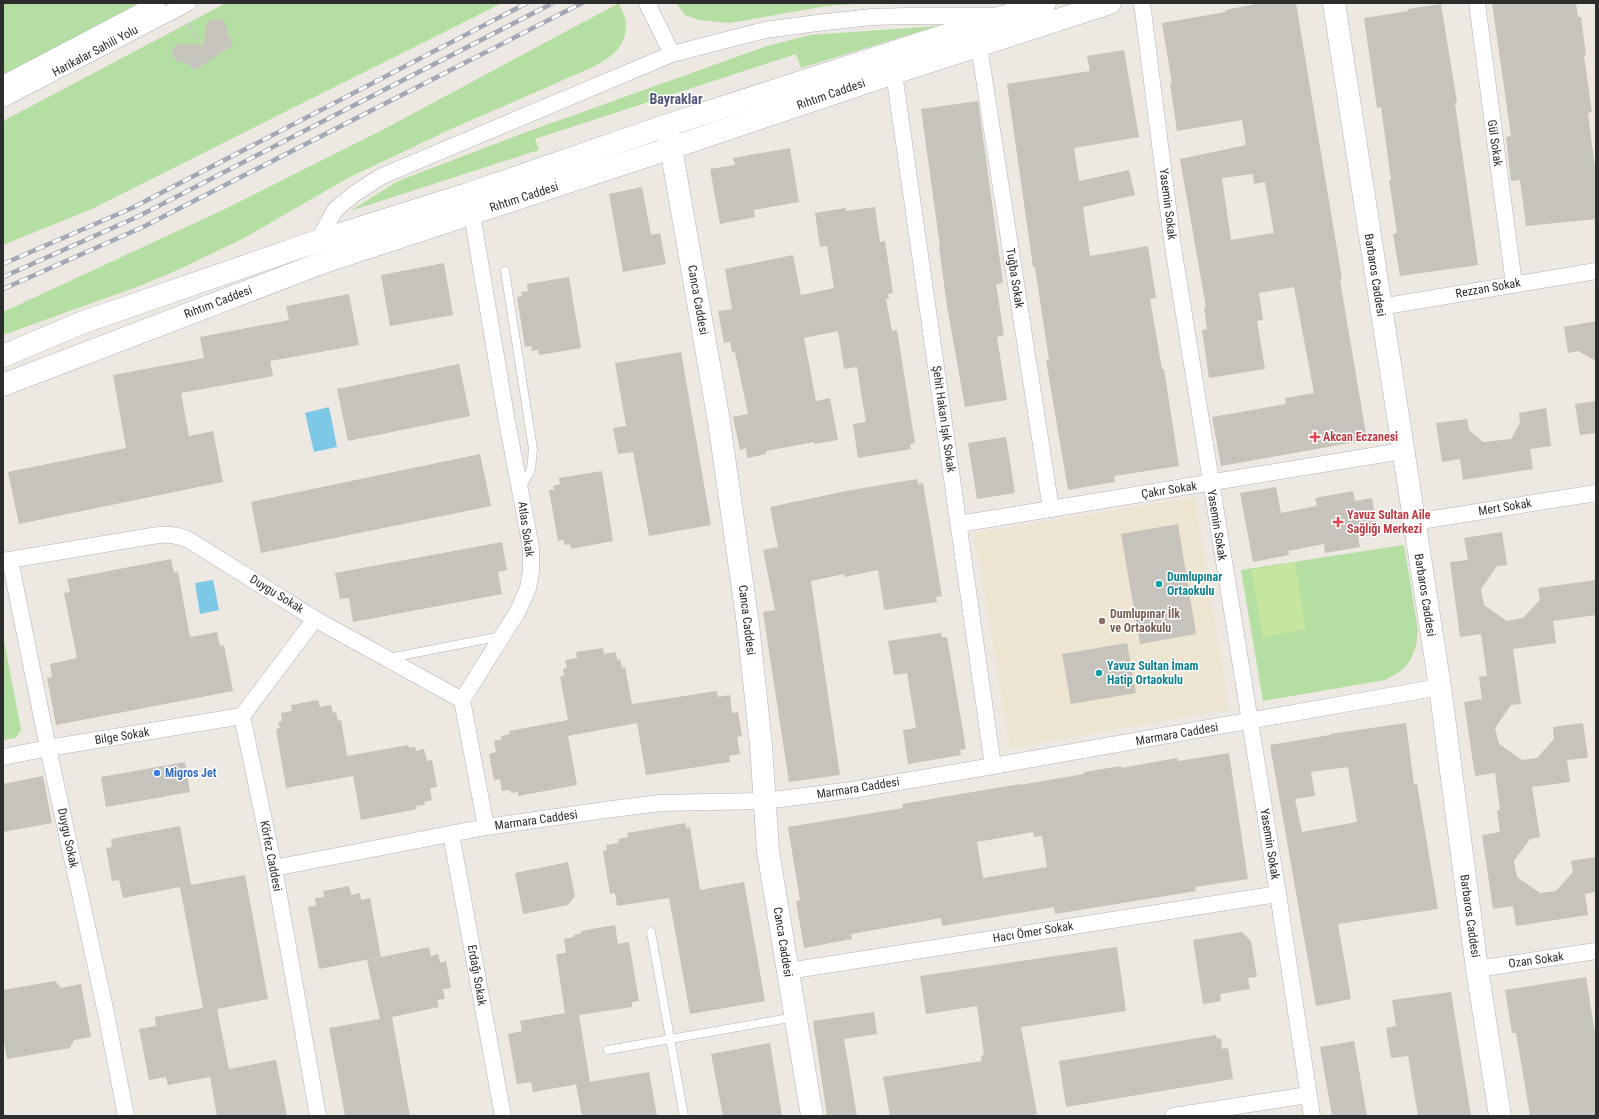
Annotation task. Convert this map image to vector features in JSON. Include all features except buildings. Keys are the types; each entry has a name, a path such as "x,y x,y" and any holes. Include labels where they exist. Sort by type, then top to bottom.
{"main road":[{"name":"Rıhtım Caddesi","path":"3,385 324,262 665,126 1000,17 1048,13 1110,3"},
{"name":"Barbaros Caddesi","path":"1334,3 1402,451 1440,687 1477,969 1500,1116"},
{"name":"Rıhtım Caddesi","path":"3,356 81,323 318,241 470,204 671,148 979,46 1048,13"},
{"name":"Canca Caddesi","path":"665,126 671,148 719,422 742,585 761,745 768,852 812,1116"},
{"path":"318,241 324,262"}],"street":[{"name":"Harikalar Sahili Yolu","path":"3,84 157,3"},
{"name":"Harikalar Sahili Yolu","path":"3,99 188,3"},
{"path":"647,3 672,54"},
{"name":"Yasemin Sokak","path":"1142,3 1173,247 1210,483 1278,894 1312,1116"},
{"name":"Gül Sokak","path":"1476,3 1514,284"},
{"name":"Rıhtım Caddesi","path":"318,241 335,210 354,194 382,176 672,54 765,30 817,23 907,16 1000,17"},
{"name":"Tuğba Sokak","path":"979,46 1051,509"},
{"name":"Şehit Hakan Işık Sokak","path":"894,73 994,766"},
{"name":"Atlas Sokak","path":"462,700 518,611 528,588 531,571 531,550 470,204"},
{"name":"Rezzan Sokak","path":"1380,307 1596,271"},
{"name":"Çakır Sokak","path":"959,524 1402,451"},
{"name":"Mert Sokak","path":"1414,522 1596,493"},
{"name":"Duygu Sokak","path":"126,1116 106,1013 7,561 152,536 168,534 179,535 315,619 462,700"},
{"path":"242,716 315,619"},
{"name":"Marmara Caddesi","path":"274,868 486,827 660,803 764,801 852,790 1440,687"},
{"path":"462,700 486,827"},
{"name":"Bilge Sokak","path":"3,757 48,748 242,716"},
{"name":"Körfez Caddesi","path":"242,716 274,868 318,1116"},
{"name":"Erdağı Sokak","path":"451,834 503,1116"},
{"name":"Hacı Ömer Sokak","path":"788,971 1278,894"},
{"name":"Ozan Sokak","path":"1477,969 1596,951"},
{"path":"1173,1116 1308,1095"}],"lane":[{"path":"505,271 533,449 531,469 520,491"},
{"path":"387,658 502,636"},
{"path":"651,932 684,1116"},
{"path":"608,1050 796,1017"}],"path":[{"path":"187,23 200,41"}],"shaded area":[{"name":"Dumlupınar İlk ve Ortaokulu","path":"1195,497 1229,709 1010,748 974,533"}],"green space":[{"path":"3,3 151,3 3,81"},
{"path":"226,3 502,3 92,209 3,245 3,121"},
{"path":"619,3 626,22 623,39 616,51 593,67 449,130 348,178 246,237 182,268 142,285 3,335 3,312 225,209 386,128"},
{"path":"676,3 871,3 827,6 729,23 699,20 685,15"},
{"path":"937,26 801,68 796,54 535,139 539,150 350,211 398,181 521,134 764,47 810,35"},
{"path":"1404,545 1418,630 1416,646 1410,661 1401,671 1385,680 1263,701 1241,570"},
{"path":"1295,562 1306,629 1263,637 1251,570"},
{"path":"3,635 21,730 16,738 3,740"}],"water":[{"path":"329,407 337,447 314,452 305,413"},
{"path":"213,580 219,610 200,614 195,583"}],"railway":[{"path":"3,264 132,208 527,3"},
{"path":"3,277 137,217 553,3"},
{"path":"3,289 143,227 582,3"}],"place":[{"name":"Akcan Eczanesi","path":"1315,437"},
{"name":"Yavuz Sultan Aile Sağlığı Merkezi","path":"1338,522"},
{"name":"Dumlupınar Ortaokulu","path":"1159,584"},
{"name":"Dumlupınar İlk ve Ortaokulu","path":"1102,621"},
{"name":"Yavuz Sultan İmam Hatip Ortaokulu","path":"1099,673"},
{"name":"Migros Jet","path":"157,773"}],"district":[{"name":"Bayraklar","path":"676,99"}]}
